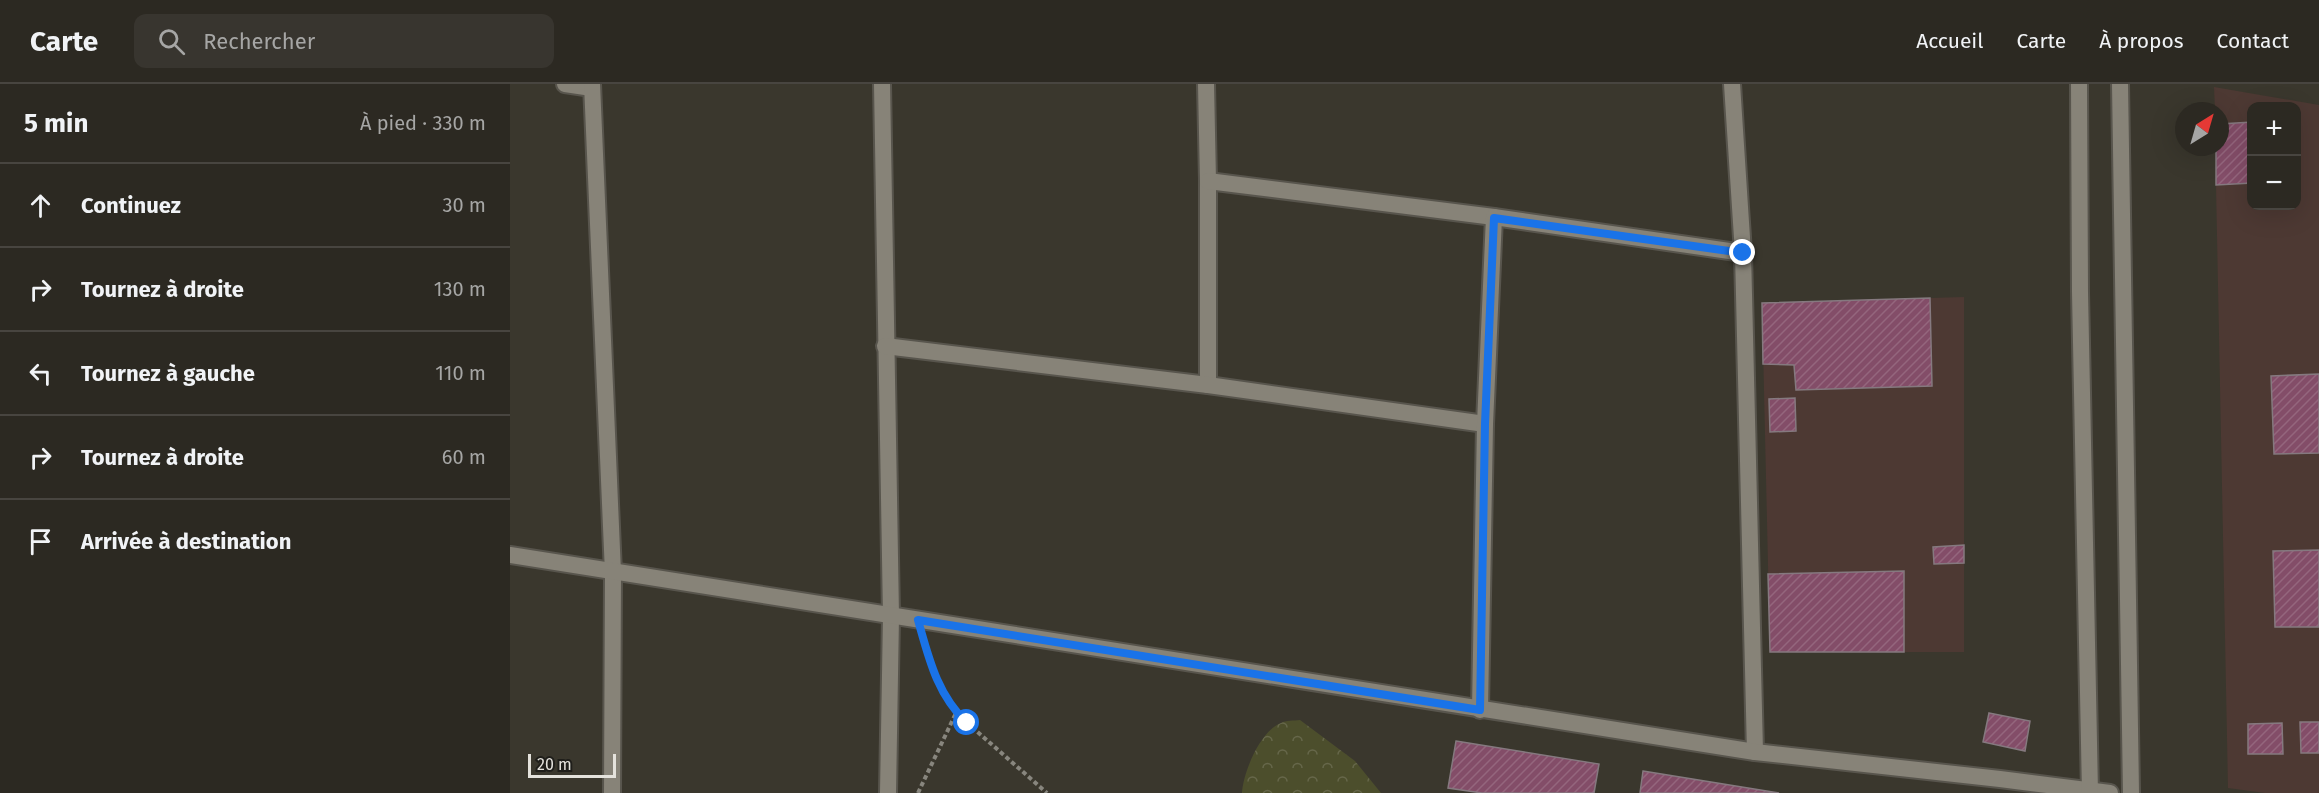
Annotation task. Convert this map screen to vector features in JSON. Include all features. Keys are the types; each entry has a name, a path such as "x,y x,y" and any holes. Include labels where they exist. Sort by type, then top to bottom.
{"street":[{"path":"565,84 592,86 613,573 612,793"},
{"path":"882,84 891,616 888,793"},
{"path":"1206,84 1208,385"},
{"path":"1732,84 1743,253 1755,752"},
{"path":"2079,84 2080,292 2090,791"},
{"path":"2120,84 2131,793"},
{"path":"1208,182 1494,218 1743,253"},
{"path":"1480,710 1485,424 1494,218"},
{"path":"885,346 1208,385 1485,424"},
{"path":"510,555 1755,752 2110,793"}],"path":[{"path":"918,620 935,678 956,713 1047,793"},
{"path":"918,793 956,713"}],"shaded area":[{"path":"2214,87 2319,105 2319,793 2265,793 2228,788 2216,156 2229,156 2229,102 2215,102"},
{"path":"1964,297 1964,652 1770,652 1762,303"}],"green space":[{"path":"1300,720 1355,761 1381,793 1242,793 1249,764 1266,734 1283,722"}],"building":[{"path":"2247,122 2247,183 2216,185 2216,156 2229,156 2229,123"},
{"path":"1930,298 1932,386 1796,390 1794,365 1763,364 1762,303"},
{"path":"2319,374 2319,453 2274,454 2271,376"},
{"path":"1795,398 1796,431 1770,432 1769,399"},
{"path":"1964,545 1964,563 1934,564 1933,547"},
{"path":"2319,550 2319,627 2275,627 2273,551"},
{"path":"1904,571 1904,652 1770,652 1768,574"},
{"path":"1989,713 2030,721 2025,751 1983,742"},
{"path":"2300,722 2319,722 2319,753 2301,753"},
{"path":"2282,723 2283,754 2248,754 2248,724"},
{"path":"1456,741 1599,764 1594,793 1482,793 1448,788"},
{"path":"1643,771 1779,793 1640,793"}],"route":[{"path":"967,723 956,713 935,678 918,620 1480,710 1485,424 1494,218 1743,253"}]}
